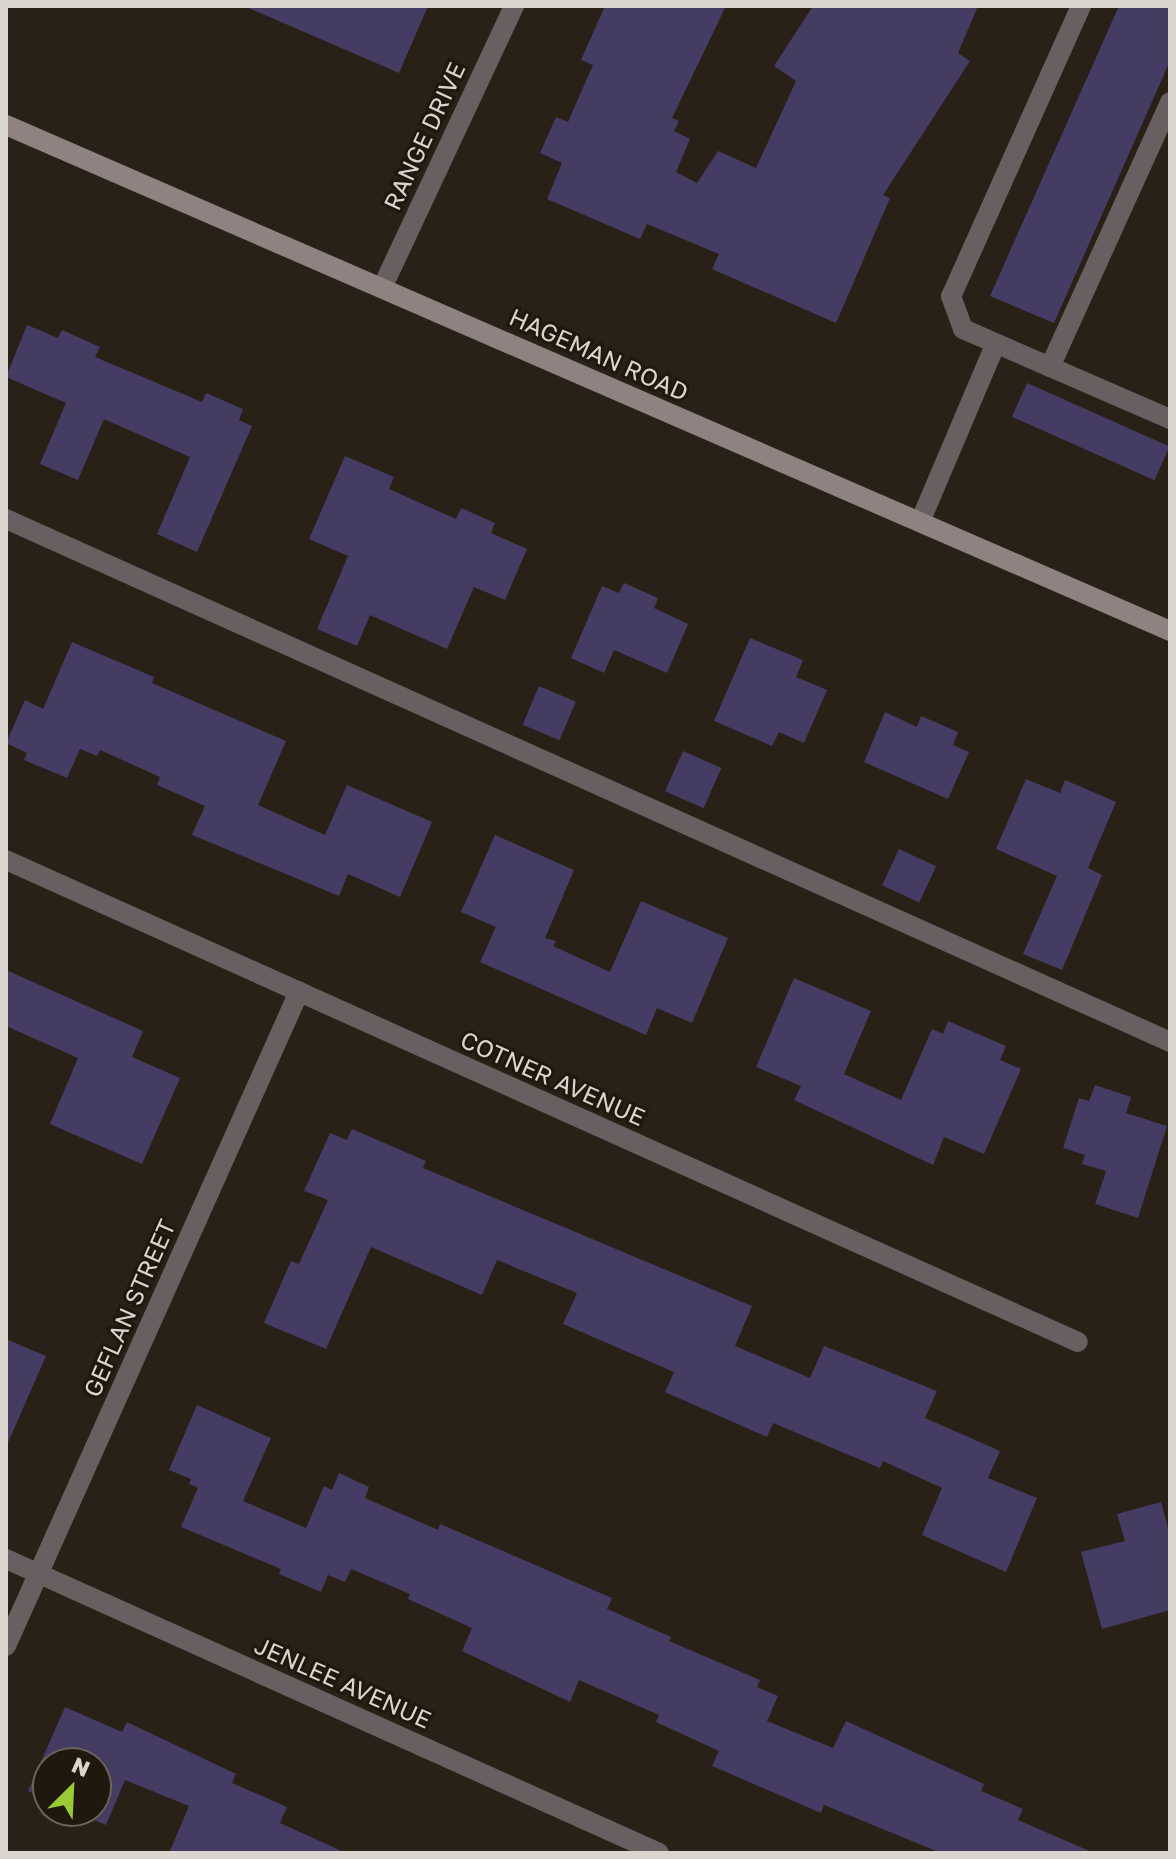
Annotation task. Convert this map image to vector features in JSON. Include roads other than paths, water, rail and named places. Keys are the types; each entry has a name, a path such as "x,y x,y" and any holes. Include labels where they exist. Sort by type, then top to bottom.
{"main road":[{"name":"HAGEMAN ROAD","path":"6,125 1170,631"}],"street":[{"name":"RANGE DRIVE","path":"382,288 514,6"},
{"path":"1081,6 951,296 963,329 1170,419"},
{"path":"1050,367 1170,102"},
{"path":"920,522 996,343"},
{"path":"6,519 1170,1042"},
{"name":"COTNER AVENUE","path":"6,860 1078,1342"},
{"name":"GEFLAN STREET","path":"6,1646 299,992"},
{"name":"JENLEE AVENUE","path":"6,1559 659,1853"}]}
